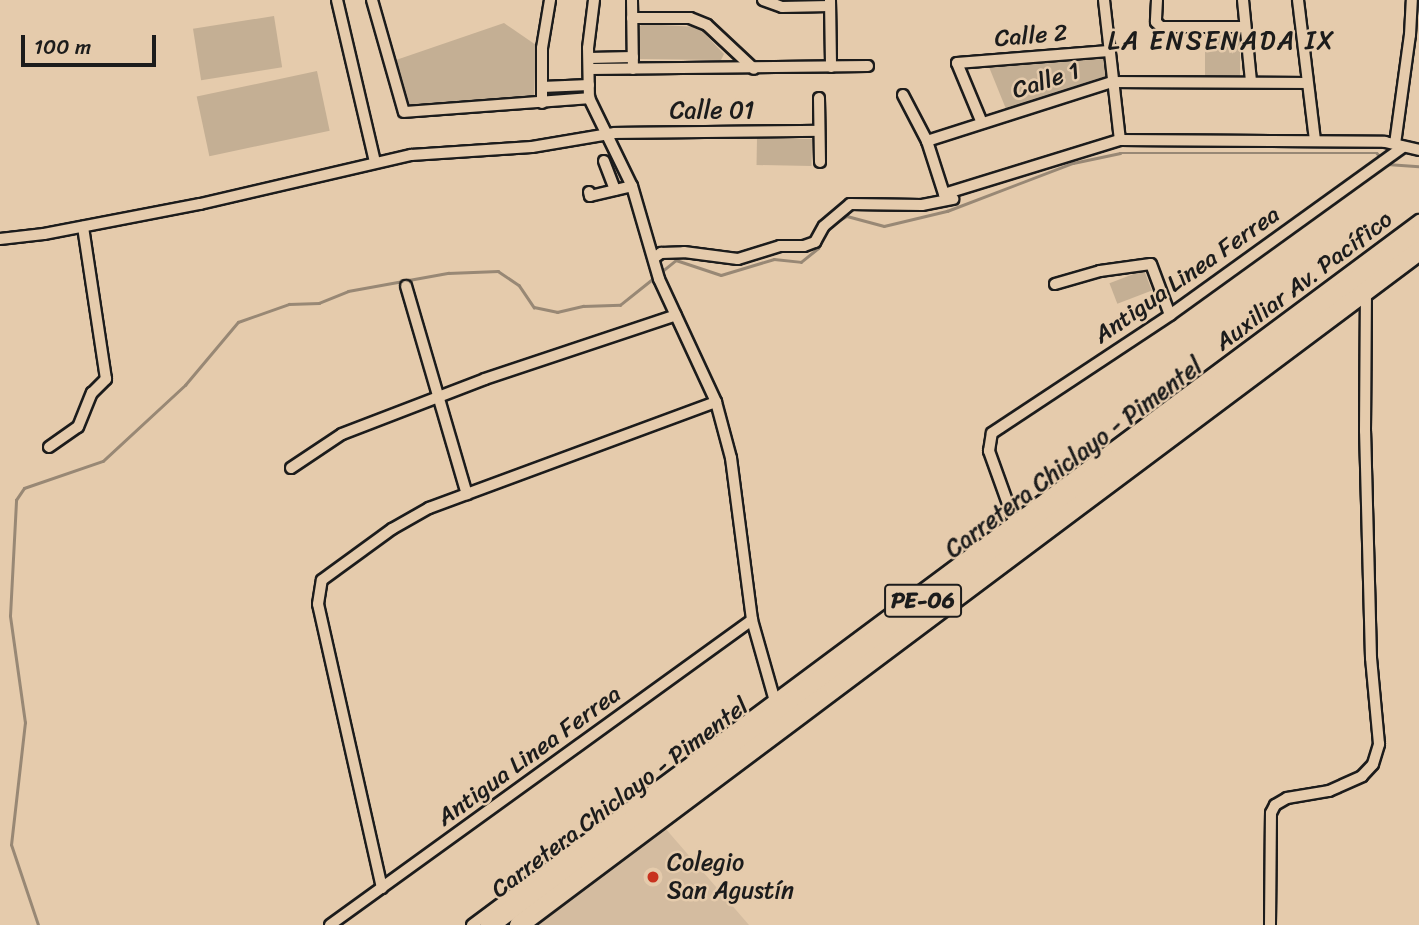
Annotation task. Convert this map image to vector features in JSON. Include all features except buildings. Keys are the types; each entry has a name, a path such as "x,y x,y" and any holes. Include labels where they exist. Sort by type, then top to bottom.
{"main road":[{"name":"Carretera Chiclayo - Pimentel","path":"490,925 656,812 1362,285 1419,233"},
{"name":"Carretera Chiclayo - Pimentel","path":"519,925 656,812 776,705 1016,525 1362,285 1419,251"}],"street":[{"path":"337,0 375,162"},
{"path":"372,0 404,112 589,98"},
{"path":"542,103 542,48 550,0"},
{"path":"472,925 776,705 752,620 731,458 716,402 659,279 632,186 589,98 594,0"},
{"path":"632,0 633,63"},
{"path":"763,0 782,7 830,3 831,67"},
{"path":"1104,0 1120,140"},
{"path":"1157,0 1156,22 1161,27 1245,27"},
{"path":"1243,0 1251,82"},
{"path":"1298,0 1315,140"},
{"path":"1399,146 1412,0"},
{"path":"632,18 690,18 707,25 754,69"},
{"name":"Calle 2","path":"982,123 957,63 1109,51"},
{"path":"589,63 754,69 868,66"},
{"name":"Calle 1","path":"927,141 1112,82 1307,83"},
{"path":"542,87 589,85"},
{"path":"903,94 927,141 944,194 1120,140 1315,140 1419,150"},
{"path":"819,99 820,162"},
{"name":"Calle 01","path":"0,239 83,227 211,201 375,162 419,155 532,147 606,134 819,131"},
{"name":"Antigua Linea Ferrea","path":"1016,525 989,451 992,433 1170,315 1399,146"},
{"path":"604,161 615,190"},
{"path":"589,192 590,196 632,186"},
{"path":"654,262 661,254 684,252 738,259 780,246 804,246 815,242 824,226 850,204 922,205 953,199"},
{"name":"Auxiliar Av. Pacífico","path":"1016,525 1419,220"},
{"path":"49,447 78,427 92,393 106,379 83,227"},
{"path":"1055,284 1146,263 1155,270 1170,315"},
{"path":"1270,925 1272,814 1275,805 1287,798 1329,791 1362,776 1373,764 1379,744 1371,658 1362,285"},
{"path":"406,286 467,494"},
{"path":"291,468 342,434 438,397 676,315"},
{"path":"382,888 318,604 322,580 393,529 429,508 716,402"},
{"name":"Antigua Linea Ferrea","path":"330,925 752,620"}],"shaded area":[{"path":"274,16 282,67 201,80 193,29"},
{"path":"504,23 536,45 534,98 409,108 396,60"},
{"path":"640,26 698,27 724,54 721,60 640,59"},
{"path":"1205,33 1240,33 1240,77 1205,77"},
{"path":"1104,58 1106,76 1006,109 989,67"},
{"path":"317,71 330,131 209,156 197,97"},
{"path":"757,138 812,139 812,166 757,165"},
{"path":"1144,270 1152,291 1117,304 1109,283"},
{"name":"Colegio San Agustín","path":"665,828 749,925 534,925"}],"waterway":[{"path":"836,222 847,216 884,226 947,211 1073,163 1120,153 1377,153 1383,160"},
{"path":"1387,164 1419,166"},
{"path":"660,273 676,260 721,275 774,259 801,262 818,248 820,242"},
{"path":"38,925 11,845 25,723 10,616 16,500 24,488 103,461 185,385 238,322 289,304 319,303 348,291 448,273 498,271 519,285 534,307 557,312 583,306 620,305 655,277"}],"place":[{"name":"Colegio San Agustín","path":"653,877"}],"district":[{"name":"LA ENSENADA IX","path":"1222,41"}]}
